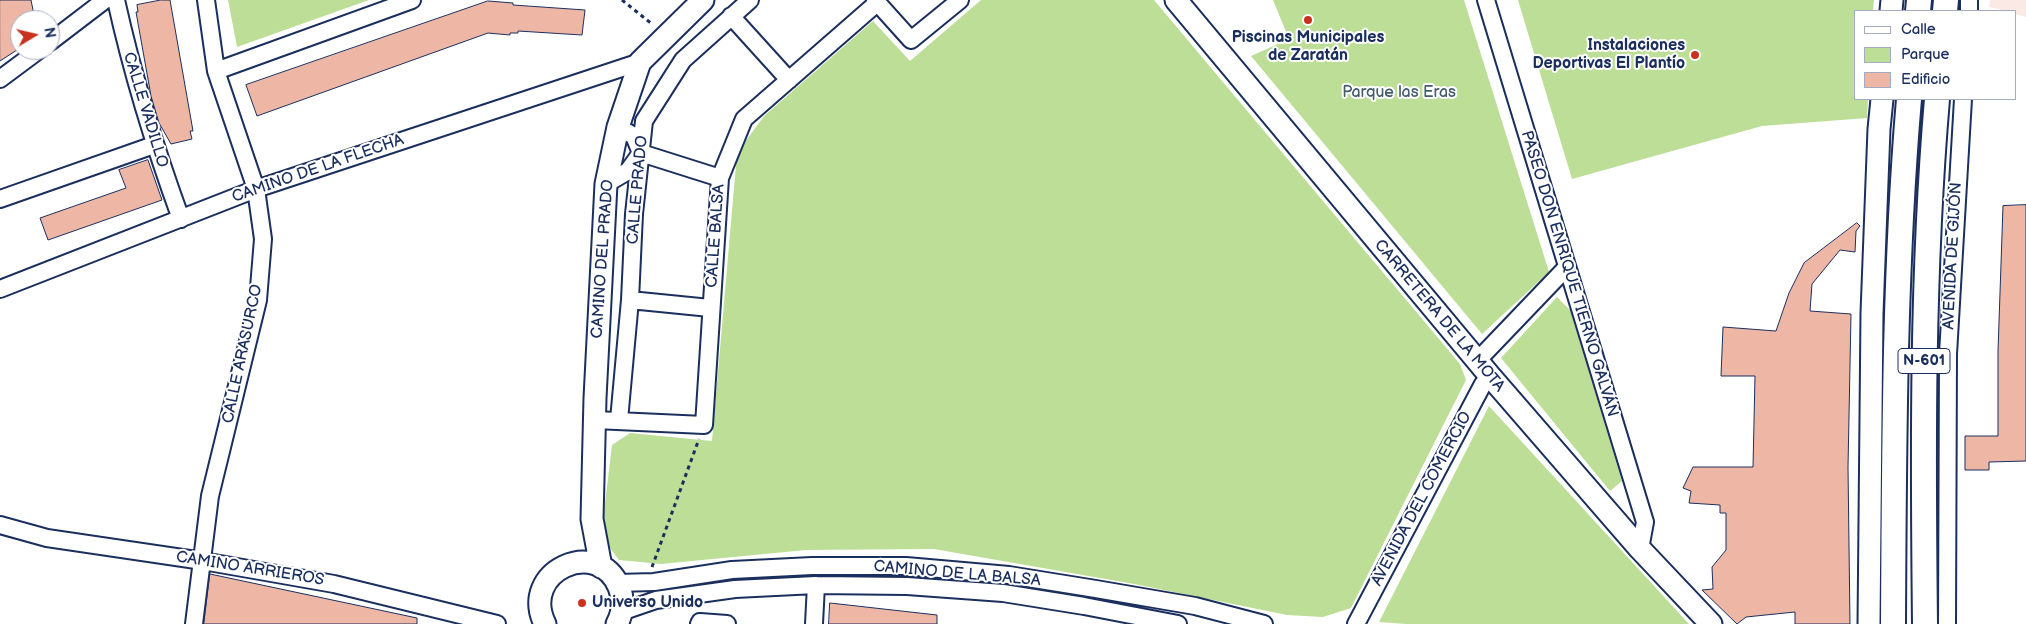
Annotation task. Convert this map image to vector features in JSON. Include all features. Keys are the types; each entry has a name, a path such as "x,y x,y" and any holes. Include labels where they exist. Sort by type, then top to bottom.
{"highway":[{"name":"N-601","path":"1893,624 1896,315 1901,190 1909,100"},
{"name":"N-601","path":"1925,624 1924,353 1929,194 1937,100"}],"main road":[{"name":"CAMINO DEL PRADO","path":"601,567 592,519 606,184 618,127 640,62 703,0"},
{"name":"CARRETERA DE LA MOTA","path":"1176,0 1483,368 1640,549 1711,624"},
{"path":"1869,624 1872,313 1879,129 1882,100"},
{"name":"CAMINO DEL PRADO","path":"572,563 580,550 592,519"},
{"path":"540,622 540,595 544,584 551,574 561,567 582,562 601,567 617,583 621,592 619,618"}],"street":[{"path":"60,34 105,0"},
{"name":"CALLE VADILLO","path":"116,0 129,59 154,145 181,219"},
{"name":"CALLE ARASURCO","path":"194,624 210,496 258,300 263,239 256,189 216,71 206,0"},
{"path":"216,71 412,0"},
{"name":"CALLE PRADO","path":"619,420 630,300 634,214 644,121 683,60 750,0"},
{"path":"876,1 910,40 960,0"},
{"name":"PASEO DON ENRIQUE TIERNO GALVÁN","path":"1486,0 1645,522 1640,549"},
{"name":"CALLE BALSA","path":"704,425 710,308 720,178 744,119 876,1"},
{"path":"731,16 789,80"},
{"path":"0,79 26,60"},
{"name":"CAMINO DE LA FLECHA","path":"0,289 256,189 640,62"},
{"name":"AVENIDA DE GIJÓN","path":"1947,624 1948,354 1963,100"},
{"path":"618,127 634,136 641,153"},
{"path":"0,199 154,145"},
{"path":"641,153 720,178"},
{"path":"606,184 628,171 641,153"},
{"name":"AVENIDA DEL COMERCIO","path":"1356,624 1483,384 1483,368 1567,267"},
{"path":"630,300 710,308"},
{"path":"595,420 704,425"},
{"name":"CAMINO ARRIEROS","path":"0,525 47,538 203,561 334,584 497,624"},
{"name":"CAMINO DE LA BALSA","path":"617,583 654,582 732,570 812,566 906,566 1009,575 1096,588 1195,606 1264,624"},
{"path":"814,624 816,585"},
{"name":"CAMINO DE LA BALSA","path":"619,618 656,600 735,589 816,585 907,586 1003,593 1178,624"},
{"path":"699,624 700,622 727,624"}],"path":[{"path":"622,0 667,35"},
{"path":"652,567 704,425"}],"shaded area":[{"path":"1990,0 2026,0 2026,17 2016,14 2016,10 2002,10 1989,7"}],"green space":[{"path":"228,0 369,0 237,47"},
{"path":"981,0 1154,0 1460,364 1466,380 1351,608 1323,617 1287,615 1134,584 934,549 806,550 661,564 619,560 601,536 612,445 630,433 712,441 737,153 764,116 873,21 910,61"},
{"name":"Parque las Eras","path":"1273,0 1464,0 1549,272 1482,334 1251,56 1289,39"},
{"name":"Instalaciones Deportivas El Plantío","path":"1518,0 1874,0 1873,10 1854,10 1854,100 1868,100 1867,118 1762,126 1572,179"},
{"path":"1557,297 1570,310 1622,481 1610,491 1501,358"},
{"path":"1489,406 1689,624 1406,624 1379,622"}],"building":[{"path":"0,0 31,0 33,10 10,10 10,54 0,61"},
{"path":"170,0 193,131 190,131 192,139 171,144 159,123 151,96 136,12 138,12 137,5"},
{"path":"488,1 513,3 513,5 585,10 582,35 518,31 518,33 510,33 510,35 488,33 257,116 246,85"},
{"path":"148,160 162,200 48,240 40,218 126,188 119,170"},
{"path":"2026,205 2026,461 1989,462 1989,470 1965,470 1965,436 1998,436 1998,351 2003,206"},
{"path":"1857,223 1860,226 1856,231 1855,252 1840,250 1812,284 1810,311 1851,314 1848,467 1850,624 1795,624 1795,612 1746,617 1737,624 1702,590 1713,589 1712,567 1726,550 1726,513 1720,513 1720,505 1689,503 1691,491 1683,488 1693,467 1753,467 1755,376 1721,376 1723,327 1776,331 1789,293 1804,263"},
{"path":"210,574 417,618 417,624 204,624"},
{"path":"830,603 937,615 937,624 829,624"}],"place":[{"name":"Piscinas Municipales de Zaratán","path":"1308,20"},
{"name":"Instalaciones Deportivas El Plantío","path":"1695,55"},
{"name":"Universo Unido","path":"582,603"}]}
